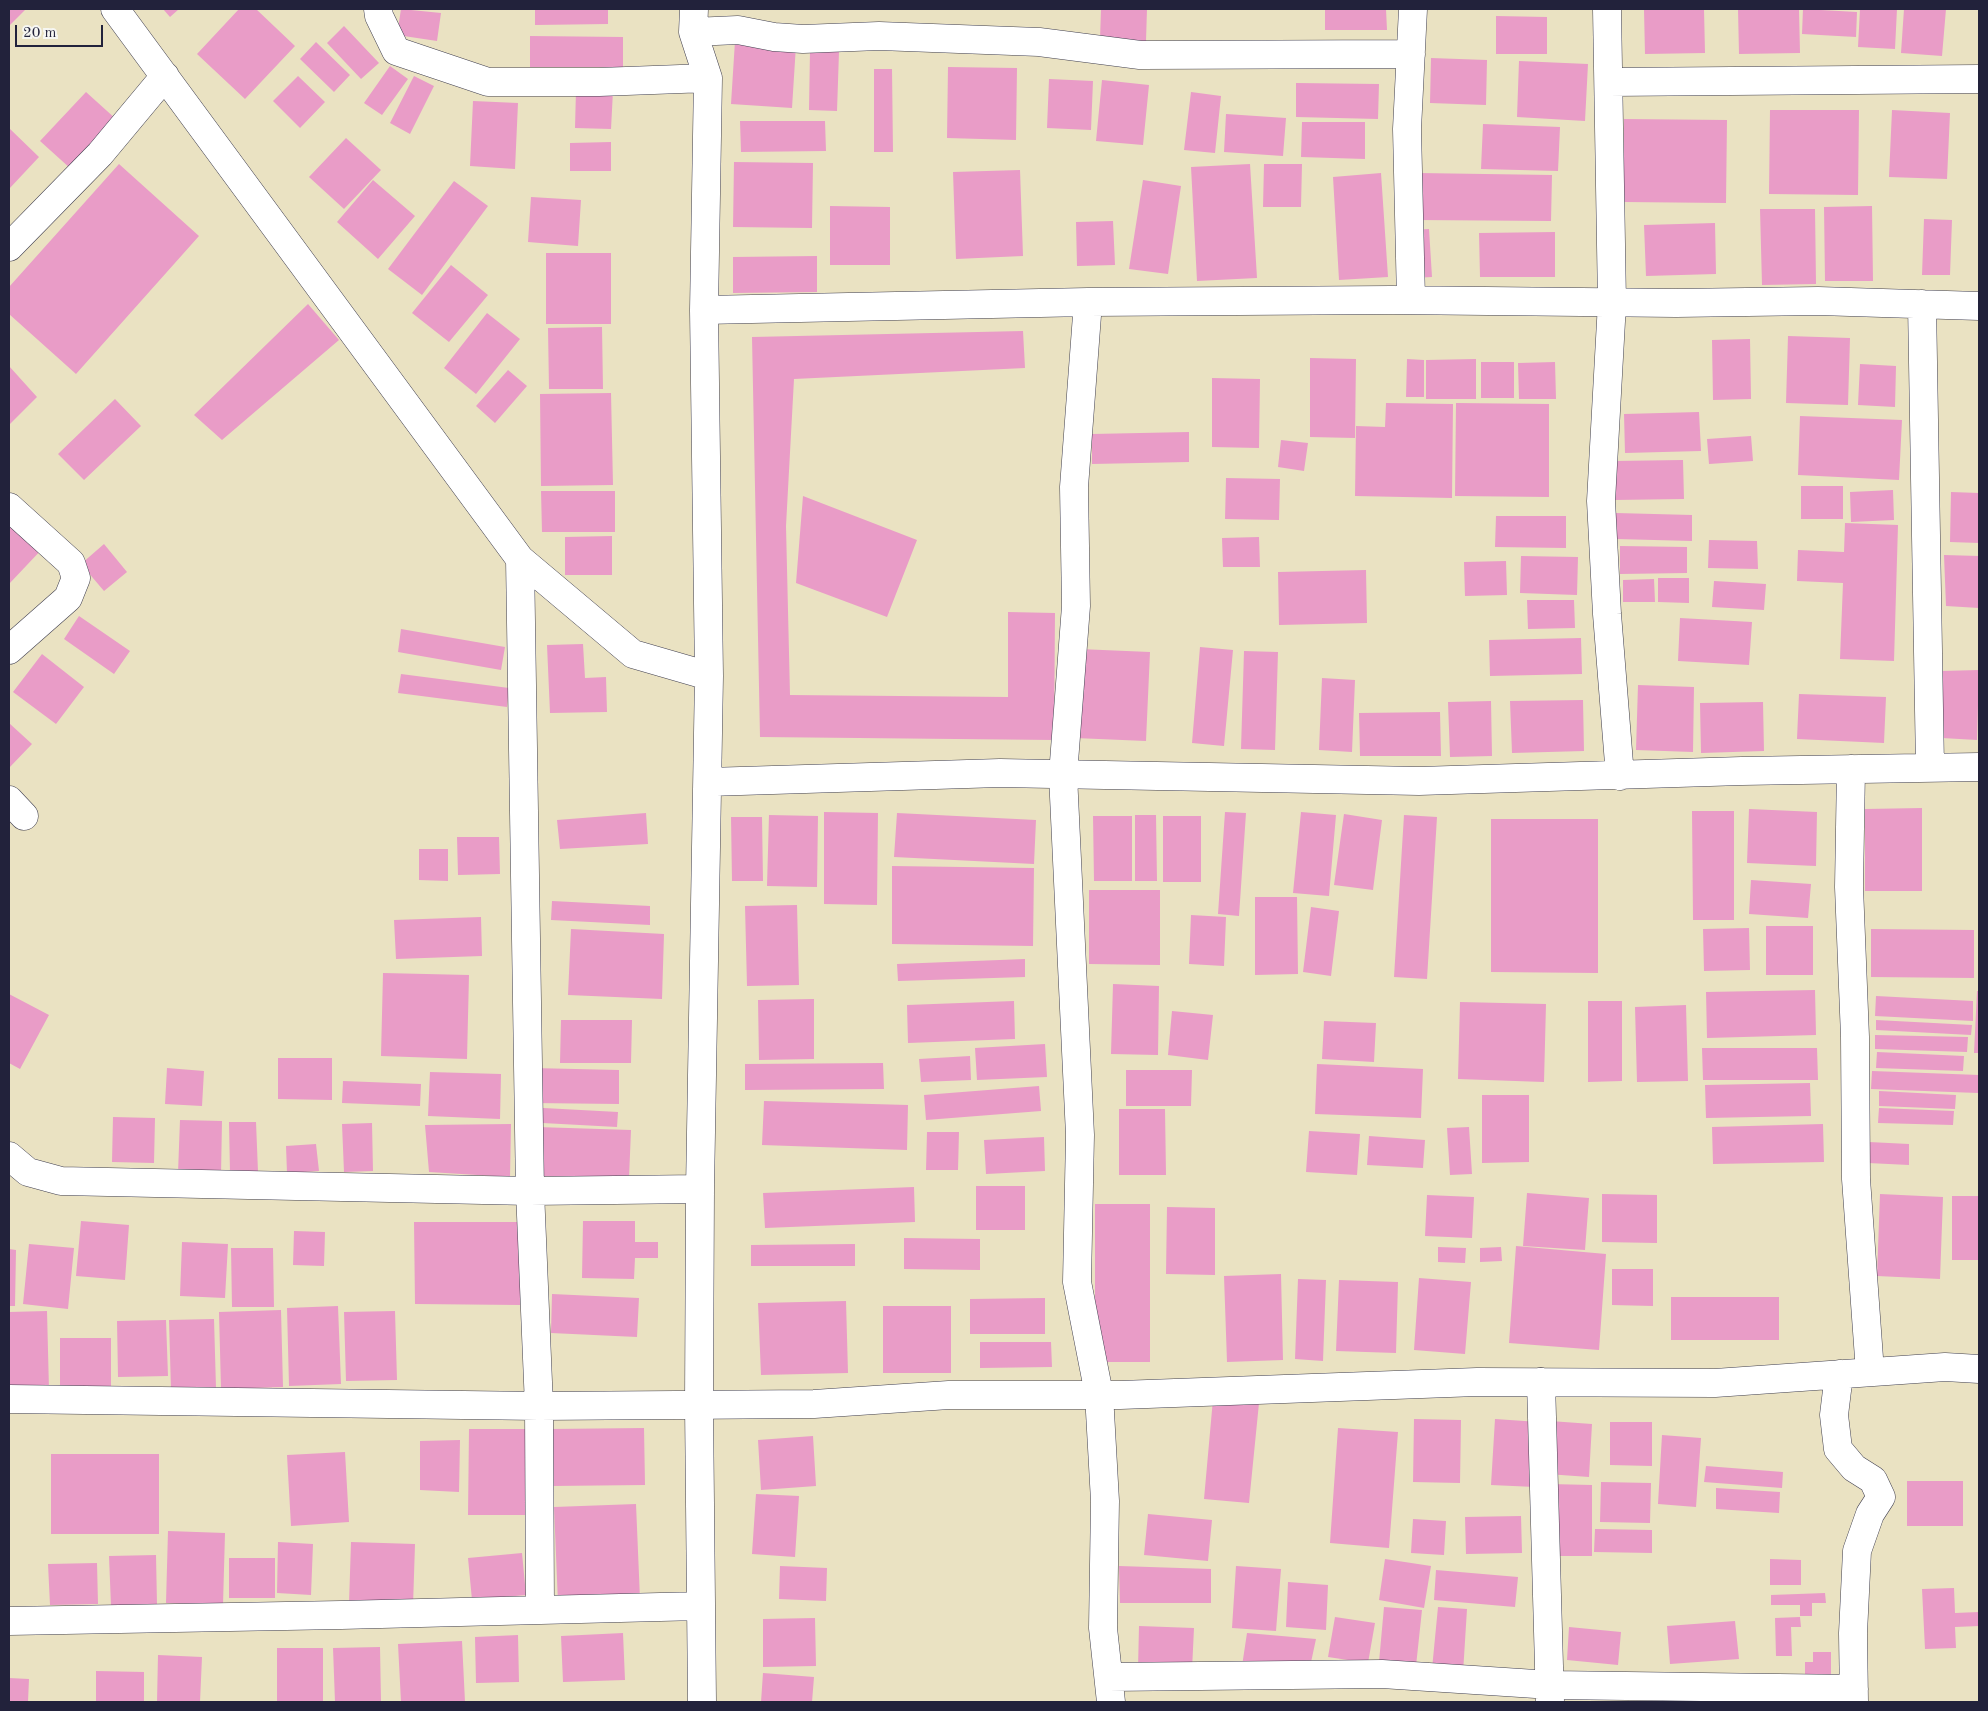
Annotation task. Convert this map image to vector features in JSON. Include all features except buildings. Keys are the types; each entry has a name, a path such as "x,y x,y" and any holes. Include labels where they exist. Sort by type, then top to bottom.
{"street":[{"path":"115,9 520,559 633,654 709,676"},
{"path":"378,9 379,16 396,51 488,82 599,82 708,78"},
{"path":"1411,300 1407,129 1413,9"},
{"path":"1607,9 1612,302 1601,501 1620,776"},
{"path":"702,1702 699,1405 700,1189 709,676 704,310 708,78 694,20 774,37 803,39 879,36 1039,42 1140,56 1411,54"},
{"path":"9,247 100,154 165,76"},
{"path":"1608,82 1979,79"},
{"path":"704,310 1088,302 1411,300 1612,302 1818,301 1979,306"},
{"path":"1088,302 1074,486 1076,606 1063,775 1080,1135 1077,1282 1098,1394 1105,1501 1103,1628 1110,1690 1382,1674 1550,1694 1854,1696 1853,1633 1857,1551 1870,1514 1881,1497 1873,1480 1854,1468 1838,1449 1834,1415 1839,1374"},
{"path":"1922,304 1930,767"},
{"path":"9,506 71,564 76,578 68,598 9,650"},
{"path":"520,559 530,1191 539,1406 540,1610"},
{"path":"708,782 1000,773 1419,781 1979,767"},
{"path":"1851,769 1849,887 1856,1179 1870,1372"},
{"path":"9,1156 28,1172 61,1181 530,1191 700,1189"},
{"path":"9,1399 539,1406 814,1404 948,1395 1098,1394 1448,1382 1715,1383 1945,1367 1979,1369"},
{"path":"1541,1382 1550,1694"},
{"path":"9,1621 700,1606"}]}
